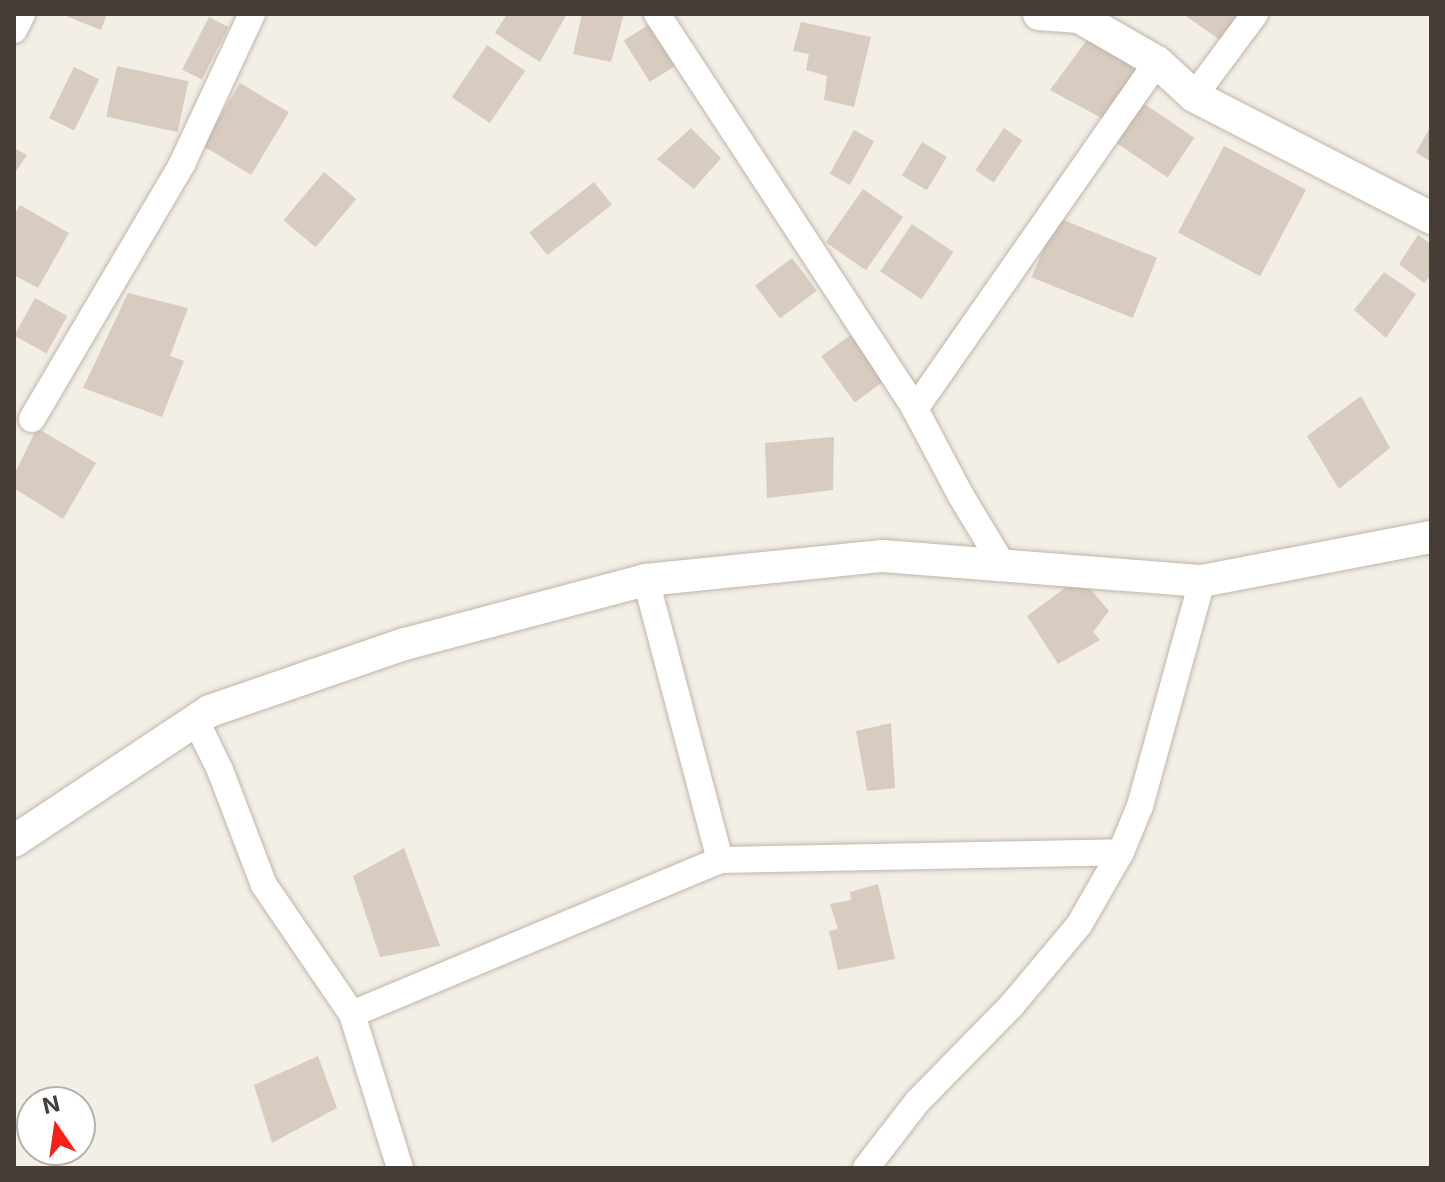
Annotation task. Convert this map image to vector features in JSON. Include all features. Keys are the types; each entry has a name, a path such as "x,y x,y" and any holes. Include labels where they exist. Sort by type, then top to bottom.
{"street":[{"path":"14,30 22,14"},
{"path":"32,419 182,164 252,14"},
{"path":"657,14 915,409 961,496 1004,567"},
{"path":"1039,14 1079,17 1157,62 1194,96 1431,218"},
{"path":"1194,96 1255,14"},
{"path":"915,409 1157,62"},
{"path":"14,841 210,711 405,644 646,580 883,556 1202,581 1431,537"},
{"path":"646,580 720,860"},
{"path":"866,1168 917,1102 1012,1005 1079,925 1121,852 1140,806 1202,581"},
{"path":"196,721 220,770 264,885 352,1014 400,1168"},
{"path":"352,1014 720,860 1121,852"}],"building":[{"path":"61,14 107,14 101,30"},
{"path":"507,14 567,14 540,62 495,33"},
{"path":"582,14 624,14 611,62 573,54"},
{"path":"1183,14 1238,14 1220,40"},
{"path":"209,17 229,27 202,80 182,70"},
{"path":"801,22 871,37 854,107 824,100 827,76 806,70 809,54 793,51"},
{"path":"650,24 676,66 650,82 624,40"},
{"path":"1087,40 1138,68 1105,120 1050,90"},
{"path":"487,45 525,71 490,123 452,97"},
{"path":"117,66 188,81 178,132 106,117"},
{"path":"74,67 99,79 74,131 49,118"},
{"path":"240,83 289,112 251,175 202,146"},
{"path":"1143,103 1194,138 1168,177 1116,143"},
{"path":"1431,126 1431,162 1416,152"},
{"path":"691,128 721,158 694,189 657,159"},
{"path":"1004,128 1022,140 994,183 975,170"},
{"path":"854,130 874,141 850,185 830,174"},
{"path":"922,142 947,157 927,190 902,175"},
{"path":"1224,146 1306,190 1260,276 1178,233"},
{"path":"14,148 27,155 14,174"},
{"path":"324,172 356,199 316,247 284,220"},
{"path":"594,182 612,205 547,255 529,232"},
{"path":"863,189 903,217 866,270 826,242"},
{"path":"20,205 69,233 38,288 14,275 14,215"},
{"path":"1056,217 1157,258 1133,318 1032,277"},
{"path":"912,224 953,252 922,299 880,271"},
{"path":"1418,235 1431,244 1431,275 1424,283 1399,264"},
{"path":"792,258 817,291 780,318 755,286"},
{"path":"1384,272 1416,294 1386,338 1354,310"},
{"path":"128,293 188,308 170,356 184,361 162,417 83,388"},
{"path":"35,298 67,316 47,354 14,336"},
{"path":"852,334 886,380 855,402 821,356"},
{"path":"1361,396 1390,448 1339,489 1307,436"},
{"path":"37,428 96,463 63,519 14,488 14,475"},
{"path":"834,437 833,490 767,498 765,443"},
{"path":"1080,577 1109,611 1093,632 1100,640 1058,664 1027,616"},
{"path":"891,723 895,788 867,791 856,731"},
{"path":"404,848 440,946 380,957 353,876"},
{"path":"878,884 895,959 838,970 829,931 838,929 830,904 851,900 850,892"},
{"path":"318,1056 337,1108 272,1143 254,1085"}]}
